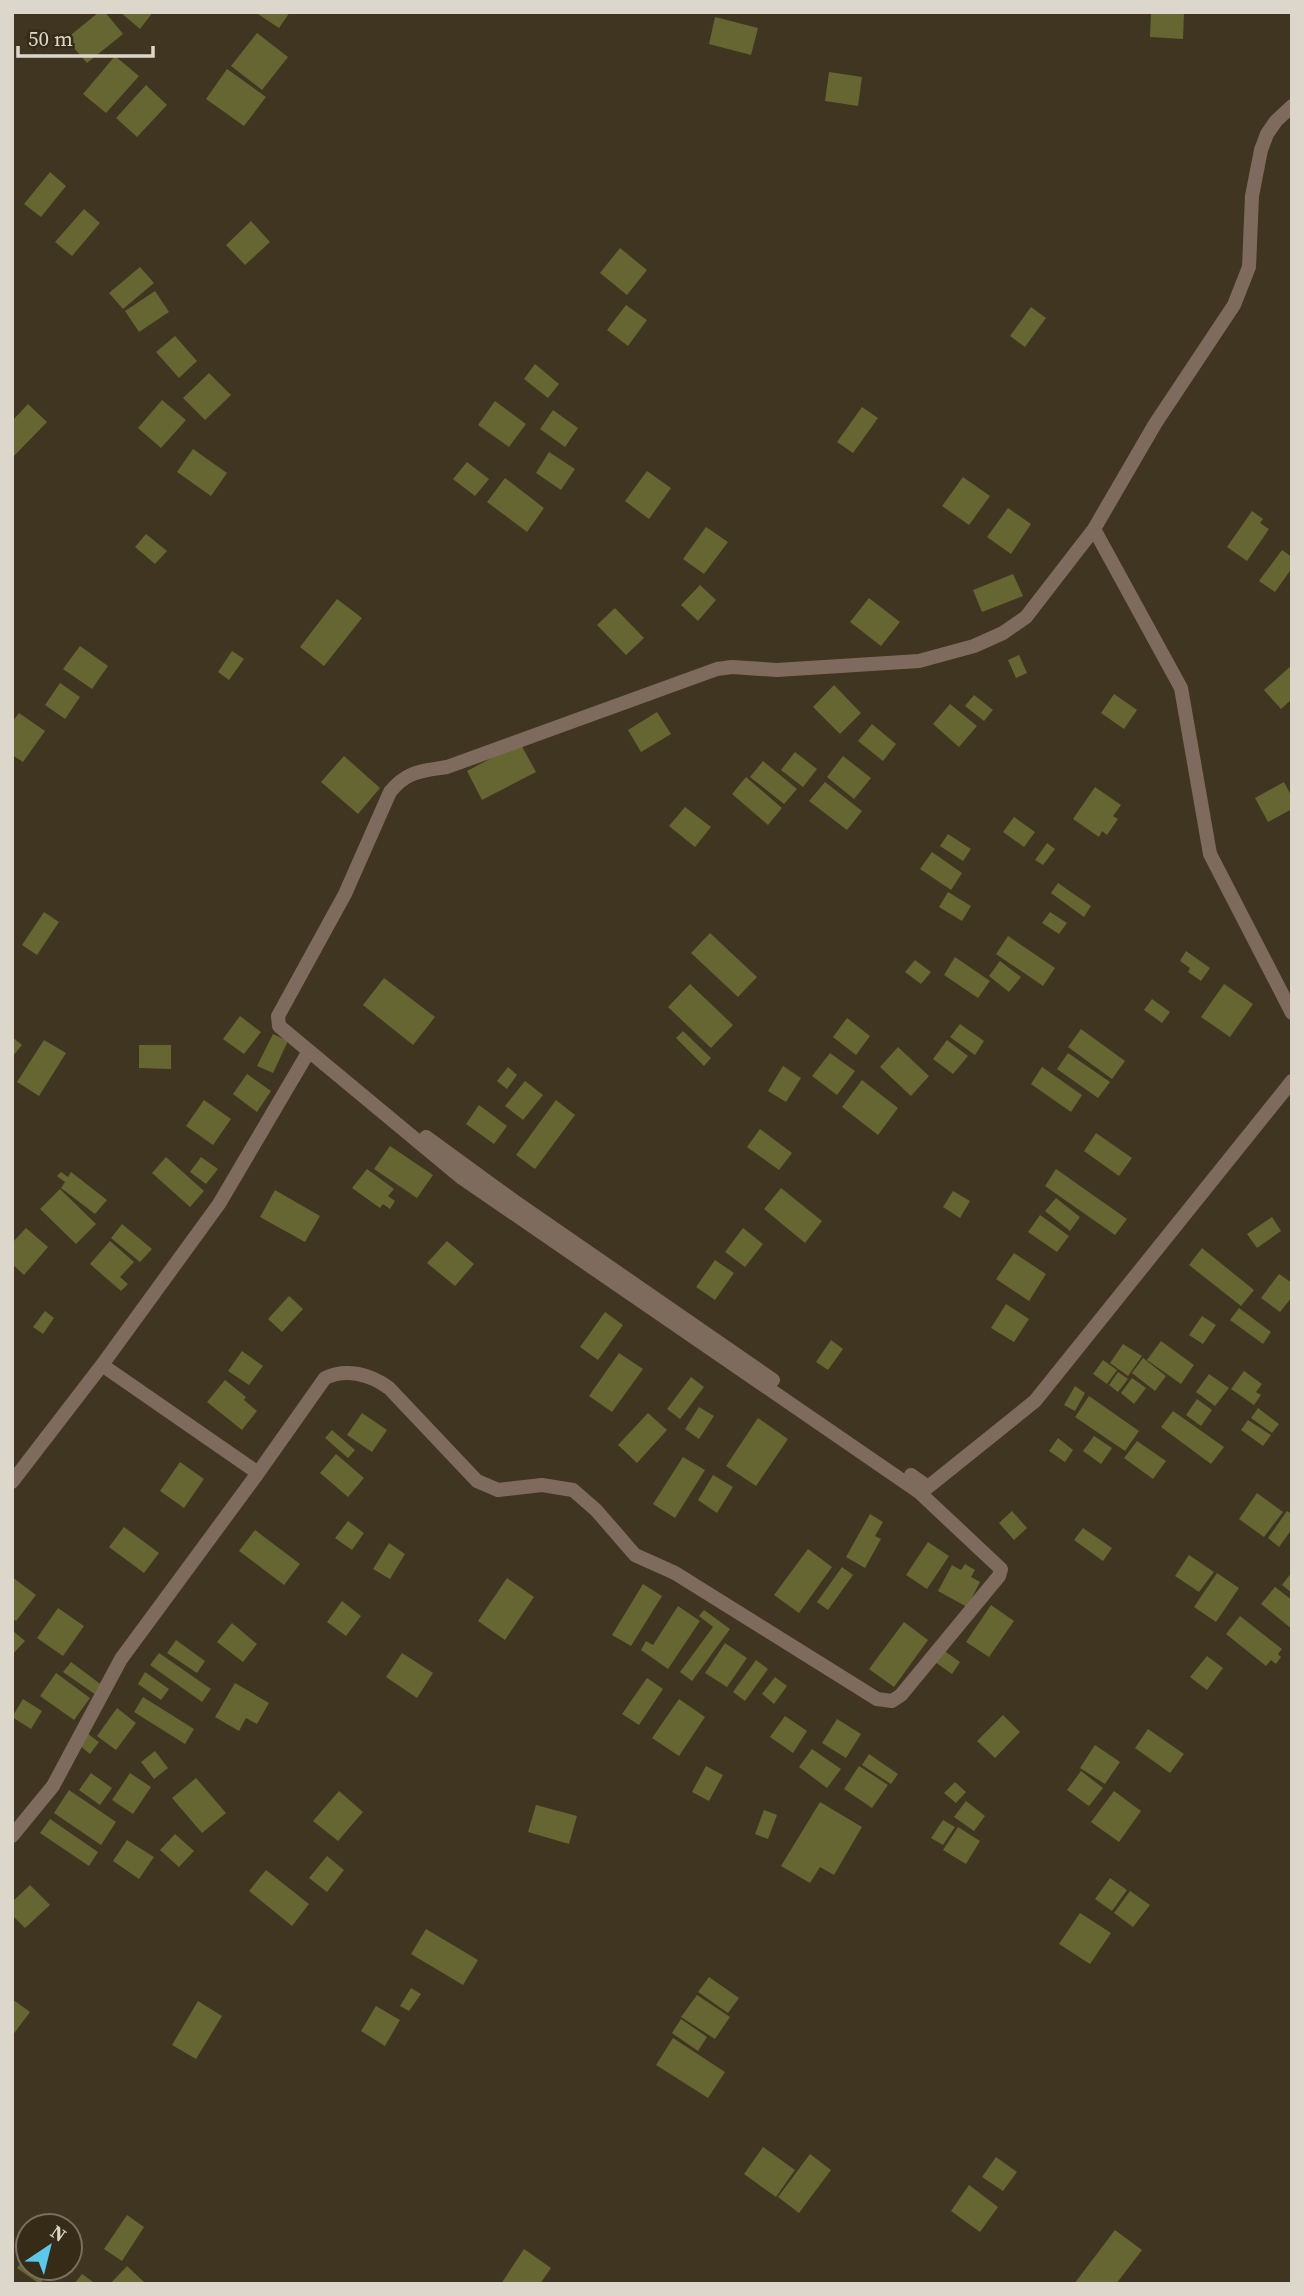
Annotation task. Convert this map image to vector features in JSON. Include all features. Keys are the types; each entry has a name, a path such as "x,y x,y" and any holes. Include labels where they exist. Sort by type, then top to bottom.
{"street":[{"path":"12,1836 54,1786 121,1659 258,1474 325,1378 338,1372 355,1373 378,1380 477,1480 498,1490 542,1485 573,1490 596,1510 635,1555 675,1573 877,1699 892,1700 901,1695 999,1576 1001,1569 919,1492 462,1178 279,1026 278,1016 345,894 390,792 399,780 411,773 447,767 717,669 732,667 777,670 919,661 974,646 1003,633 1026,617 1094,529 1155,424 1237,298 1249,267 1251,196 1261,150 1272,127 1292,106"},
{"path":"1094,529 1181,688 1210,854 1292,1013"},
{"path":"309,1051 514,1201 928,1487 1035,1401 1292,1081"},
{"path":"12,1482 102,1365 219,1204 309,1051"},
{"path":"102,1365 258,1474"}],"building":[{"path":"99,12 105,12 123,34 87,63 66,39"},
{"path":"120,12 153,12 140,29"},
{"path":"290,12 279,28 258,14"},
{"path":"1151,12 1184,12 1183,39 1150,37"},
{"path":"715,17 758,28 751,55 709,44"},
{"path":"257,33 288,57 262,90 231,66"},
{"path":"115,56 139,76 106,113 83,94"},
{"path":"227,69 266,97 244,126 206,99"},
{"path":"829,72 862,77 858,106 825,101"},
{"path":"146,85 167,105 137,137 116,118"},
{"path":"50,172 66,186 41,217 24,204"},
{"path":"84,209 100,223 72,256 55,242"},
{"path":"251,221 270,242 245,265 226,245"},
{"path":"620,248 647,270 627,295 600,273"},
{"path":"140,267 154,283 123,309 109,293"},
{"path":"155,291 169,312 139,332 125,311"},
{"path":"626,305 647,320 628,346 607,330"},
{"path":"1031,307 1046,318 1025,347 1010,336"},
{"path":"175,336 197,361 179,378 156,352"},
{"path":"535,364 559,384 548,398 524,379"},
{"path":"209,373 231,395 205,420 183,398"},
{"path":"162,400 186,420 161,448 138,428"},
{"path":"495,401 526,424 509,447 478,425"},
{"path":"28,404 47,422 12,458 12,421"},
{"path":"862,407 878,418 853,453 837,442"},
{"path":"553,410 578,428 565,447 540,429"},
{"path":"193,449 227,473 211,496 177,472"},
{"path":"549,452 575,469 561,490 536,473"},
{"path":"467,462 489,479 475,496 453,479"},
{"path":"647,471 671,488 649,519 625,501"},
{"path":"963,477 990,496 969,525 942,506"},
{"path":"505,478 544,508 527,532 487,502"},
{"path":"1008,508 1031,524 1011,554 987,537"},
{"path":"1252,511 1263,519 1260,523 1269,529 1247,561 1227,547"},
{"path":"706,527 728,542 704,574 683,559"},
{"path":"146,534 167,551 155,564 135,547"},
{"path":"1282,550 1292,557 1292,568 1275,592 1259,581"},
{"path":"1013,574 1023,596 982,612 973,590"},
{"path":"700,585 716,600 698,621 681,605"},
{"path":"869,598 900,622 881,646 850,622"},
{"path":"337,599 362,618 324,666 300,647"},
{"path":"615,608 644,638 626,655 597,625"},
{"path":"80,646 108,666 92,689 63,669"},
{"path":"232,651 244,659 229,680 218,672"},
{"path":"1019,655 1027,673 1016,678 1008,660"},
{"path":"1292,665 1292,699 1281,709 1264,690"},
{"path":"60,683 80,697 65,719 45,705"},
{"path":"834,685 861,713 840,734 813,707"},
{"path":"1114,694 1137,710 1124,729 1101,713"},
{"path":"974,695 993,710 984,721 965,706"},
{"path":"950,704 977,726 959,747 933,724"},
{"path":"657,712 671,734 641,752 628,730"},
{"path":"19,713 45,731 23,762 12,755 12,722"},
{"path":"872,724 896,744 883,761 858,741"},
{"path":"520,743 536,772 482,800 467,771"},
{"path":"795,752 817,769 803,787 781,770"},
{"path":"344,756 380,788 358,814 321,782"},
{"path":"843,756 871,778 854,799 827,777"},
{"path":"763,761 797,789 784,804 750,777"},
{"path":"746,777 782,808 768,825 732,794"},
{"path":"825,782 862,811 847,830 809,801"},
{"path":"1284,782 1292,797 1292,809 1268,822 1255,798"},
{"path":"1095,787 1121,805 1113,816 1118,819 1107,835 1102,831 1099,837 1073,819"},
{"path":"685,807 711,827 695,847 669,826"},
{"path":"1014,817 1035,832 1024,847 1003,832"},
{"path":"948,834 971,849 963,861 940,846"},
{"path":"1047,843 1055,849 1043,865 1035,860"},
{"path":"932,852 962,873 951,890 920,869"},
{"path":"1058,883 1091,906 1084,917 1051,893"},
{"path":"948,892 971,906 962,921 939,907"},
{"path":"44,912 59,922 37,955 22,945"},
{"path":"1050,912 1067,923 1059,934 1042,923"},
{"path":"710,933 757,977 738,997 691,953"},
{"path":"1008,936 1055,968 1043,986 996,954"},
{"path":"1186,951 1210,968 1201,981 1188,972 1190,968 1180,961"},
{"path":"955,957 990,981 978,998 944,975"},
{"path":"915,960 931,972 921,984 905,972"},
{"path":"1000,961 1021,977 1009,992 989,976"},
{"path":"384,978 435,1017 413,1045 363,1005"},
{"path":"690,984 733,1025 711,1048 668,1007"},
{"path":"1224,984 1253,1004 1230,1037 1201,1017"},
{"path":"1152,999 1170,1012 1162,1023 1144,1010"},
{"path":"240,1016 261,1032 244,1054 223,1039"},
{"path":"847,1018 870,1036 856,1055 833,1037"},
{"path":"960,1024 984,1041 975,1055 950,1037"},
{"path":"1081,1029 1125,1061 1112,1079 1068,1047"},
{"path":"683,1031 711,1058 704,1066 676,1038"},
{"path":"273,1034 288,1041 273,1073 257,1066"},
{"path":"12,1037 22,1045 12,1057"},
{"path":"44,1040 66,1053 39,1096 17,1082"},
{"path":"947,1040 968,1056 953,1074 933,1059"},
{"path":"139,1045 171,1045 171,1069 139,1068"},
{"path":"898,1047 929,1076 911,1096 880,1067"},
{"path":"830,1053 855,1071 837,1095 812,1076"},
{"path":"1068,1053 1110,1082 1098,1098 1057,1069"},
{"path":"783,1066 801,1078 786,1102 768,1091"},
{"path":"508,1067 517,1075 507,1089 497,1081"},
{"path":"1042,1067 1082,1095 1071,1112 1031,1084"},
{"path":"247,1074 271,1091 257,1112 233,1094"},
{"path":"862,1080 898,1108 878,1135 842,1107"},
{"path":"525,1081 543,1095 523,1120 505,1106"},
{"path":"204,1100 231,1119 213,1145 186,1126"},
{"path":"556,1100 575,1115 535,1169 516,1155"},
{"path":"479,1105 507,1126 494,1144 466,1124"},
{"path":"760,1129 792,1153 779,1170 747,1147"},
{"path":"1096,1133 1132,1158 1119,1176 1084,1151"},
{"path":"390,1146 433,1175 417,1198 374,1169"},
{"path":"166,1157 204,1191 190,1207 152,1173"},
{"path":"201,1157 218,1169 206,1184 190,1172"},
{"path":"367,1169 394,1189 388,1196 395,1201 390,1209 383,1204 380,1208 352,1188"},
{"path":"1056,1169 1127,1219 1115,1235 1045,1186"},
{"path":"61,1172 68,1177 71,1172 107,1200 95,1214 61,1188 65,1182 57,1176"},
{"path":"781,1188 822,1221 805,1243 764,1209"},
{"path":"60,1189 96,1224 76,1244 40,1209"},
{"path":"275,1190 320,1216 305,1242 260,1217"},
{"path":"953,1191 970,1201 960,1218 943,1207"},
{"path":"1056,1198 1080,1217 1070,1231 1045,1211"},
{"path":"1040,1215 1069,1236 1057,1252 1028,1232"},
{"path":"1272,1217 1281,1231 1257,1248 1247,1234"},
{"path":"122,1224 152,1249 140,1262 111,1238"},
{"path":"26,1228 48,1247 24,1275 12,1264 12,1243"},
{"path":"743,1228 763,1244 745,1267 725,1252"},
{"path":"110,1241 134,1262 120,1277 128,1284 121,1291 90,1264"},
{"path":"447,1241 474,1264 455,1286 427,1263"},
{"path":"1202,1248 1254,1290 1241,1306 1189,1265"},
{"path":"1014,1253 1046,1274 1029,1301 996,1279"},
{"path":"715,1260 734,1273 715,1300 696,1287"},
{"path":"1279,1274 1292,1283 1292,1297 1280,1312 1261,1298"},
{"path":"289,1296 303,1309 282,1332 268,1319"},
{"path":"1006,1304 1029,1319 1014,1342 991,1328"},
{"path":"1239,1308 1271,1332 1263,1344 1230,1320"},
{"path":"45,1311 54,1318 43,1334 33,1327"},
{"path":"605,1312 623,1325 598,1360 580,1347"},
{"path":"1202,1316 1216,1325 1203,1344 1189,1335"},
{"path":"831,1340 843,1349 828,1370 816,1362"},
{"path":"1161,1341 1194,1365 1181,1384 1147,1360"},
{"path":"1123,1344 1142,1356 1128,1376 1110,1363"},
{"path":"242,1351 263,1366 249,1385 228,1371"},
{"path":"619,1353 643,1369 612,1412 589,1396"},
{"path":"1143,1358 1166,1376 1155,1391 1132,1373"},
{"path":"1103,1360 1117,1370 1107,1384 1093,1374"},
{"path":"1244,1371 1262,1384 1256,1392 1261,1395 1254,1405 1231,1389"},
{"path":"1118,1372 1128,1379 1118,1392 1109,1385"},
{"path":"1209,1374 1229,1388 1215,1406 1196,1392"},
{"path":"691,1377 704,1387 680,1419 667,1409"},
{"path":"1132,1378 1146,1388 1134,1404 1121,1393"},
{"path":"225,1380 246,1397 244,1400 257,1411 242,1430 207,1402"},
{"path":"1075,1386 1085,1393 1075,1411 1064,1405"},
{"path":"1089,1396 1139,1431 1125,1451 1075,1417"},
{"path":"1197,1399 1212,1410 1201,1426 1186,1415"},
{"path":"699,1407 714,1416 699,1439 685,1429"},
{"path":"1258,1408 1279,1424 1272,1433 1251,1418"},
{"path":"1173,1411 1224,1447 1211,1464 1161,1427"},
{"path":"362,1413 387,1430 372,1452 347,1435"},
{"path":"648,1413 667,1430 637,1463 618,1445"},
{"path":"758,1418 788,1439 756,1486 726,1466"},
{"path":"1248,1420 1271,1435 1263,1446 1241,1430"},
{"path":"332,1430 355,1450 348,1458 325,1438"},
{"path":"1094,1436 1112,1448 1101,1464 1083,1451"},
{"path":"1058,1438 1073,1450 1065,1462 1049,1451"},
{"path":"1137,1441 1166,1461 1153,1479 1124,1458"},
{"path":"336,1454 364,1478 348,1497 320,1473"},
{"path":"683,1457 705,1470 675,1518 653,1504"},
{"path":"180,1462 204,1479 184,1508 160,1491"},
{"path":"713,1475 733,1487 717,1513 698,1500"},
{"path":"1257,1493 1283,1512 1264,1537 1239,1519"},
{"path":"1012,1511 1027,1528 1014,1540 999,1523"},
{"path":"1287,1511 1292,1514 1292,1529 1279,1547 1268,1538"},
{"path":"870,1514 883,1522 875,1536 881,1539 865,1568 846,1557"},
{"path":"348,1521 364,1533 352,1550 335,1538"},
{"path":"124,1527 159,1553 144,1573 109,1547"},
{"path":"1083,1528 1112,1548 1103,1561 1074,1540"},
{"path":"255,1530 300,1564 284,1585 239,1551"},
{"path":"928,1542 949,1556 927,1589 906,1575"},
{"path":"389,1543 405,1554 390,1579 373,1569"},
{"path":"808,1549 832,1567 799,1613 774,1595"},
{"path":"1189,1555 1214,1572 1199,1592 1175,1576"},
{"path":"965,1564 975,1570 971,1577 980,1582 967,1607 938,1591 952,1565 961,1570"},
{"path":"842,1567 853,1575 828,1610 817,1602"},
{"path":"1292,1572 1292,1593 1282,1585"},
{"path":"1217,1573 1239,1588 1216,1622 1194,1607"},
{"path":"12,1577 36,1595 16,1621 12,1618"},
{"path":"507,1578 534,1597 505,1640 478,1621"},
{"path":"643,1584 662,1596 631,1646 612,1635"},
{"path":"1275,1587 1292,1600 1292,1629 1261,1604"},
{"path":"342,1601 361,1616 346,1636 327,1622"},
{"path":"991,1605 1014,1621 989,1657 966,1642"},
{"path":"678,1606 700,1621 668,1669 641,1650 646,1641 653,1645"},
{"path":"58,1608 84,1626 63,1656 37,1638"},
{"path":"704,1610 730,1629 692,1681 680,1672 713,1627 699,1616"},
{"path":"1240,1616 1282,1649 1276,1664 1271,1660 1266,1666 1226,1634"},
{"path":"904,1622 928,1640 894,1687 869,1669"},
{"path":"232,1623 257,1644 243,1662 217,1642"},
{"path":"12,1630 25,1641 12,1655"},
{"path":"176,1640 205,1661 197,1673 167,1653"},
{"path":"725,1643 747,1658 727,1687 705,1673"},
{"path":"943,1650 960,1662 952,1674 935,1662"},
{"path":"159,1653 211,1689 202,1702 150,1665"},
{"path":"402,1653 433,1673 417,1698 386,1677"},
{"path":"1207,1656 1223,1668 1207,1690 1190,1677"},
{"path":"756,1660 768,1669 745,1701 733,1692"},
{"path":"71,1662 103,1686 96,1695 63,1672"},
{"path":"145,1672 169,1689 161,1700 138,1684"},
{"path":"56,1673 90,1698 74,1720 40,1696"},
{"path":"775,1677 787,1686 774,1704 762,1694"},
{"path":"647,1678 663,1689 639,1725 622,1714"},
{"path":"235,1683 269,1703 257,1724 246,1718 239,1731 215,1717"},
{"path":"143,1697 194,1729 185,1744 134,1712"},
{"path":"23,1699 42,1711 31,1729 12,1717"},
{"path":"679,1699 705,1717 679,1756 652,1738"},
{"path":"117,1708 136,1723 116,1750 97,1736"},
{"path":"1003,1715 1020,1732 995,1758 977,1741"},
{"path":"785,1716 807,1731 793,1753 770,1737"},
{"path":"837,1719 861,1734 846,1758 822,1743"},
{"path":"1148,1729 1184,1754 1170,1773 1135,1748"},
{"path":"88,1734 99,1742 90,1754 79,1745"},
{"path":"1095,1745 1120,1762 1105,1784 1080,1768"},
{"path":"812,1749 841,1769 827,1788 799,1767"},
{"path":"155,1751 168,1768 154,1779 141,1762"},
{"path":"869,1754 898,1774 891,1784 862,1765"},
{"path":"706,1766 723,1775 709,1801 692,1792"},
{"path":"859,1766 888,1785 872,1808 844,1789"},
{"path":"1081,1771 1103,1788 1089,1806 1067,1790"},
{"path":"91,1773 112,1788 100,1805 79,1790"},
{"path":"130,1773 151,1787 133,1814 112,1800"},
{"path":"196,1778 226,1813 202,1833 172,1798"},
{"path":"955,1782 966,1792 956,1803 944,1793"},
{"path":"69,1790 116,1822 101,1845 54,1813"},
{"path":"339,1791 363,1812 338,1841 313,1821"},
{"path":"1114,1791 1141,1811 1119,1842 1091,1822"},
{"path":"966,1801 985,1816 974,1831 954,1817"},
{"path":"820,1802 862,1827 834,1875 820,1867 810,1883 781,1866"},
{"path":"536,1805 577,1816 569,1844 528,1832"},
{"path":"764,1810 777,1815 768,1839 755,1834"},
{"path":"50,1819 98,1852 89,1866 40,1833"},
{"path":"943,1820 955,1827 943,1845 931,1838"},
{"path":"958,1827 980,1841 966,1864 943,1850"},
{"path":"175,1834 194,1851 179,1867 160,1850"},
{"path":"127,1840 154,1857 139,1879 113,1861"},
{"path":"327,1856 344,1870 327,1892 309,1878"},
{"path":"266,1870 309,1904 292,1926 249,1891"},
{"path":"1110,1878 1127,1890 1112,1911 1095,1899"},
{"path":"30,1885 50,1905 25,1928 12,1915 12,1902"},
{"path":"1130,1891 1150,1905 1133,1927 1114,1913"},
{"path":"1080,1913 1111,1933 1090,1964 1059,1944"},
{"path":"426,1929 478,1960 463,1985 411,1954"},
{"path":"709,1977 739,1998 728,2013 698,1992"},
{"path":"411,1988 421,1994 409,2011 400,2006"},
{"path":"697,1995 730,2017 715,2039 681,2017"},
{"path":"15,2001 30,2012 12,2036 12,2004"},
{"path":"198,2001 222,2016 196,2059 172,2045"},
{"path":"376,2006 400,2020 385,2046 361,2031"},
{"path":"681,2019 707,2037 698,2051 672,2033"},
{"path":"673,2038 725,2072 708,2098 656,2065"},
{"path":"763,2147 795,2170 776,2197 744,2174"},
{"path":"810,2154 831,2170 799,2213 778,2197"},
{"path":"996,2157 1017,2172 1003,2191 982,2177"},
{"path":"969,2185 998,2207 980,2232 951,2211"},
{"path":"127,2215 144,2227 122,2261 104,2249"},
{"path":"1115,2230 1142,2250 1116,2284 1074,2284"},
{"path":"524,2249 551,2268 540,2284 501,2284"},
{"path":"127,2266 146,2284 110,2284"},
{"path":"84,2275 96,2284 74,2284 84,2282"}]}
